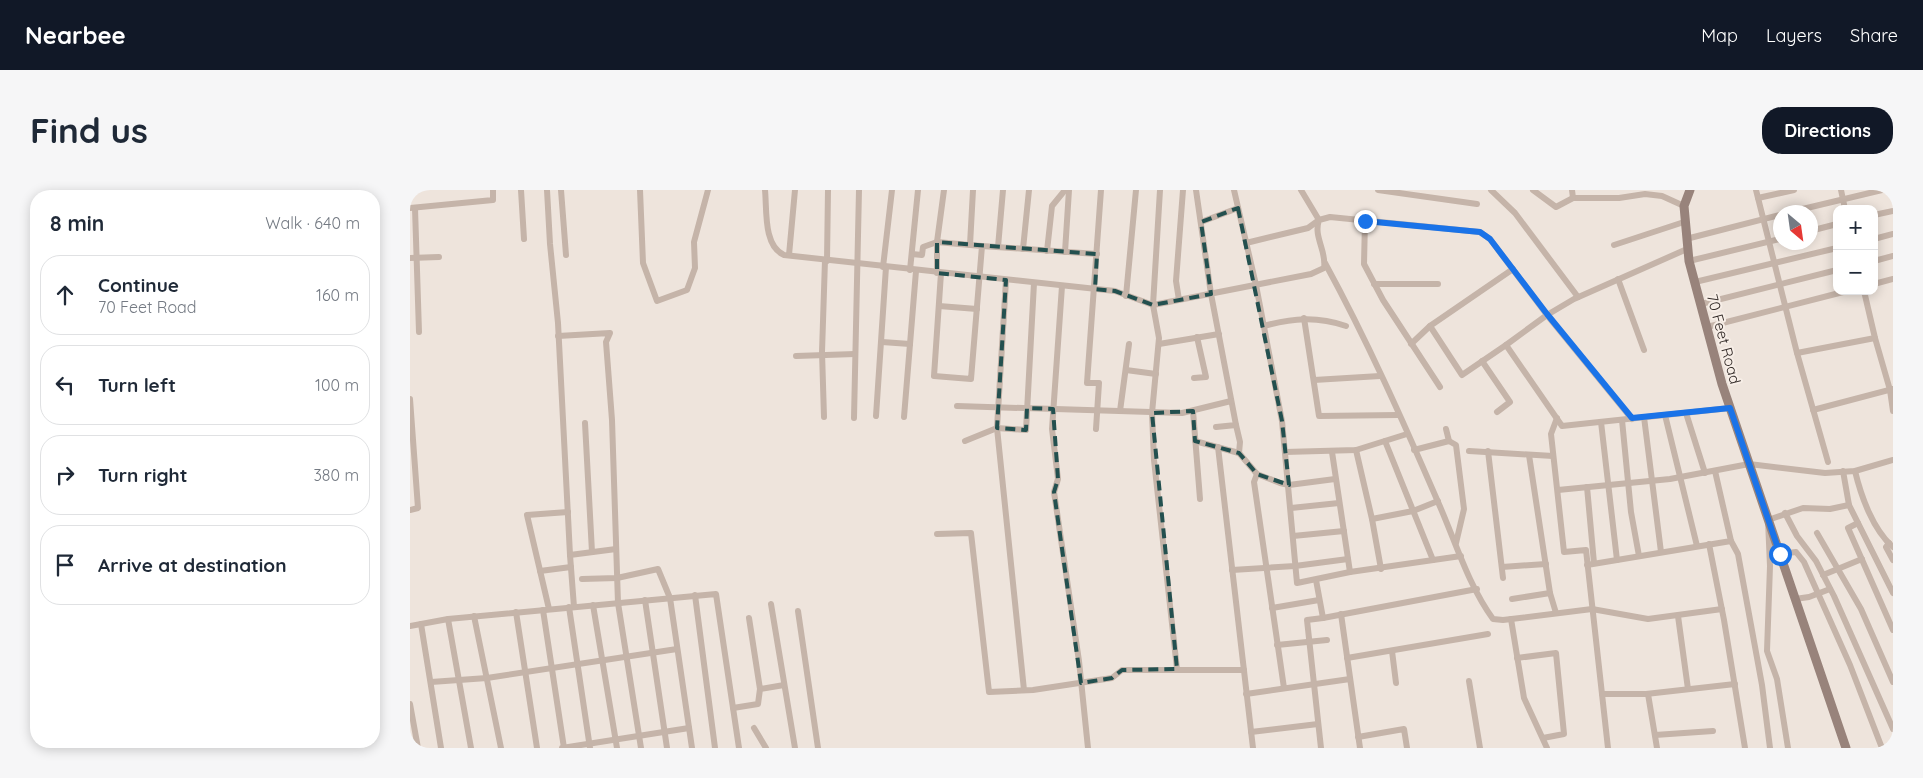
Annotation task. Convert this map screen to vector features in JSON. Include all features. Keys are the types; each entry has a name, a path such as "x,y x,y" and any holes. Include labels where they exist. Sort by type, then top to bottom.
{"street":[{"path":"419,332 413,258 413,208 493,200 494,190"},
{"path":"521,190 524,239"},
{"path":"547,190 558,336 572,607 577,664 589,746"},
{"path":"561,190 566,255"},
{"path":"640,190 642,263 657,301 687,290 696,268 694,242 708,190"},
{"path":"765,190 771,243 777,252 826,261 1115,291 1153,305 1311,274 1324,268 1325,263"},
{"path":"789,255 795,190"},
{"path":"824,417 822,356 828,190"},
{"path":"854,418 859,190"},
{"path":"876,416 882,342 885,267 892,190"},
{"path":"904,417 910,344 912,254 918,190"},
{"path":"944,190 937,242 939,306 934,376 971,379 982,246"},
{"path":"970,245 973,190"},
{"path":"998,247 1003,190"},
{"path":"1023,249 1029,190"},
{"path":"1047,251 1052,206 1065,190"},
{"path":"1064,252 1069,190"},
{"path":"1096,429 1099,383 1087,383 1101,190"},
{"path":"1126,296 1136,190"},
{"path":"1160,190 1153,305 1159,344 1152,413 1154,460 1177,669"},
{"path":"1178,300 1176,281 1183,190"},
{"path":"1196,190 1211,294 1240,442 1239,453"},
{"path":"1234,190 1256,285 1282,421 1297,583 1350,572 1461,556"},
{"path":"1302,190 1319,220 1316,230 1325,263 1344,297 1438,501 1476,589 1493,619 1511,619 1592,609 1648,619 1722,609"},
{"path":"1378,190 1477,204"},
{"path":"1428,197 1434,190"},
{"path":"1491,190 1515,213 1578,297"},
{"path":"1533,190 1556,207 1573,198 1619,198 1642,192 1662,196 1684,206"},
{"path":"1572,190 1573,198"},
{"name":"70 Feet Road","path":"1690,190 1684,206 1686,239 1689,262 1707,327 1730,408 1846,748"},
{"path":"1756,190 1797,353 1828,462"},
{"path":"1758,198 1794,190"},
{"path":"1841,190 1844,205"},
{"path":"1818,205 1882,190"},
{"path":"1201,222 1238,208"},
{"path":"1878,214 1893,211"},
{"path":"1246,243 1308,228 1319,220 1330,217 1480,232 1490,239 1547,314 1632,418"},
{"path":"1686,239 1773,217"},
{"path":"1365,221 1364,264 1374,284 1411,344 1440,387"},
{"path":"1614,245 1684,222"},
{"path":"1818,229 1833,225"},
{"path":"1878,238 1893,234"},
{"path":"1689,262 1773,241"},
{"path":"912,254 922,254 923,247 937,242 1097,254"},
{"path":"1430,326 1462,375 1547,314 1578,297 1688,249"},
{"path":"1695,282 1833,249"},
{"path":"1878,260 1893,256"},
{"path":"413,258 439,257"},
{"path":"1411,344 1430,326 1513,269"},
{"path":"1701,304 1833,271"},
{"path":"1618,279 1644,350"},
{"path":"1878,283 1893,279"},
{"path":"1006,280 997,428 1024,690"},
{"path":"965,441 997,428 1026,430 1034,282"},
{"path":"1374,284 1438,284"},
{"path":"1062,286 1052,429 1058,479 1054,492 1081,683 1088,748"},
{"path":"1707,327 1833,295"},
{"path":"1865,295 1875,338 1891,390 1893,411"},
{"path":"939,306 977,309"},
{"path":"1264,326 1289,319 1304,318 1330,321 1346,326"},
{"path":"1304,318 1319,416 1398,415"},
{"path":"558,336 610,333 606,342 612,420 618,603 641,748"},
{"path":"1159,344 1219,334"},
{"path":"1194,378 1206,377 1197,338"},
{"path":"1797,353 1875,338"},
{"path":"882,342 910,344"},
{"path":"1120,411 1129,344"},
{"path":"1506,345 1562,426 1730,408"},
{"path":"796,356 855,354"},
{"path":"1482,361 1510,402 1498,412"},
{"path":"1126,370 1156,374"},
{"path":"1314,380 1380,376"},
{"path":"1813,410 1891,390"},
{"path":"410,399 418,508 410,510"},
{"path":"957,406 1182,414 1231,401"},
{"path":"1193,411 1200,499"},
{"path":"1686,413 1705,472"},
{"path":"1665,415 1697,546"},
{"path":"1644,417 1650,481 1661,552"},
{"path":"1557,418 1551,434 1564,552 1586,550 1591,564"},
{"path":"1622,420 1630,483 1631,512 1639,556"},
{"path":"1601,422 1617,560"},
{"path":"585,423 592,552"},
{"path":"1216,427 1236,425"},
{"path":"1446,429 1449,441"},
{"path":"1285,452 1356,450 1407,434"},
{"path":"1195,441 1239,453 1257,474 1289,485 1335,479"},
{"path":"1385,441 1434,560"},
{"path":"1414,450 1449,441 1456,445 1464,509 1456,544"},
{"path":"1218,447 1253,748"},
{"path":"1356,450 1381,569"},
{"path":"1469,450 1553,456"},
{"path":"1488,451 1504,578"},
{"path":"1332,452 1350,572"},
{"path":"1529,455 1550,593 1556,613"},
{"path":"1558,490 1680,477 1749,464 1825,473 1855,471 1893,460"},
{"path":"1715,470 1731,541 1738,554 1762,685 1770,748"},
{"path":"1855,471 1867,505 1884,540 1891,545 1886,547 1893,560"},
{"path":"1843,472 1849,505 1893,593"},
{"path":"1257,474 1254,482 1284,688"},
{"path":"1587,487 1592,609 1608,748"},
{"path":"1372,520 1413,511 1438,501"},
{"path":"1291,508 1339,503"},
{"path":"1788,748 1777,679 1767,650 1770,566 1768,520 1804,508 1830,509 1849,505"},
{"path":"568,512 527,515 540,571 563,748 589,746 689,728"},
{"path":"1785,514 1797,536 1816,561 1893,729"},
{"path":"1858,523 1848,528 1893,630"},
{"path":"1293,536 1344,531"},
{"path":"937,534 971,533 989,692 1024,690 1112,678 1122,670 1244,670"},
{"path":"1817,533 1861,609 1893,682"},
{"path":"1591,564 1731,541"},
{"path":"1709,544 1722,609 1745,748"},
{"path":"570,555 616,548"},
{"path":"1780,554 1796,552 1804,562 1850,665 1882,748"},
{"path":"1232,570 1295,566 1348,559"},
{"path":"1823,575 1836,568 1862,559"},
{"path":"1502,567 1546,564"},
{"path":"540,571 571,567"},
{"path":"582,579 617,578 658,569 670,598 692,748"},
{"path":"1316,580 1323,618"},
{"path":"1321,748 1306,620 1476,589"},
{"path":"1795,598 1817,594 1830,589"},
{"path":"1512,599 1550,593"},
{"path":"410,626 474,616 716,594 739,748"},
{"path":"696,595 715,748"},
{"path":"645,600 667,748"},
{"path":"1272,608 1320,600"},
{"path":"771,604 795,748"},
{"path":"593,605 617,748"},
{"path":"798,611 818,748"},
{"path":"516,612 537,748"},
{"path":"1342,614 1360,748"},
{"path":"474,616 501,748"},
{"path":"1678,616 1688,689"},
{"path":"733,708 758,704 760,689 749,618"},
{"path":"448,619 471,748"},
{"path":"1511,619 1524,698 1548,748"},
{"path":"422,624 441,748"},
{"path":"1348,658 1488,634"},
{"path":"1277,645 1327,640"},
{"path":"431,682 487,678 677,649"},
{"path":"1392,650 1396,684"},
{"path":"1518,658 1556,653 1564,734 1543,738"},
{"path":"1246,694 1350,679"},
{"path":"1469,681 1480,748"},
{"path":"1602,694 1648,694 1735,684"},
{"path":"760,689 784,686"},
{"path":"1648,694 1657,748"},
{"path":"410,704 418,748"},
{"path":"1251,732 1318,724"},
{"path":"754,728 766,748"},
{"path":"1358,737 1404,729 1407,748"},
{"path":"1655,736 1713,730"}],"highlighted area":[{"path":"1238,208 1282,421 1289,485 1257,474 1239,453 1195,441 1193,411 1152,413 1177,669 1122,670 1112,678 1081,683 1054,492 1058,479 1053,409 1027,408 1026,430 997,428 1006,280 937,273 937,242 1097,254 1095,289 1115,291 1153,305 1211,294 1201,222"}],"route":[{"path":"1365,221 1480,232 1490,239 1547,314 1632,418 1730,408 1780,554"}]}
